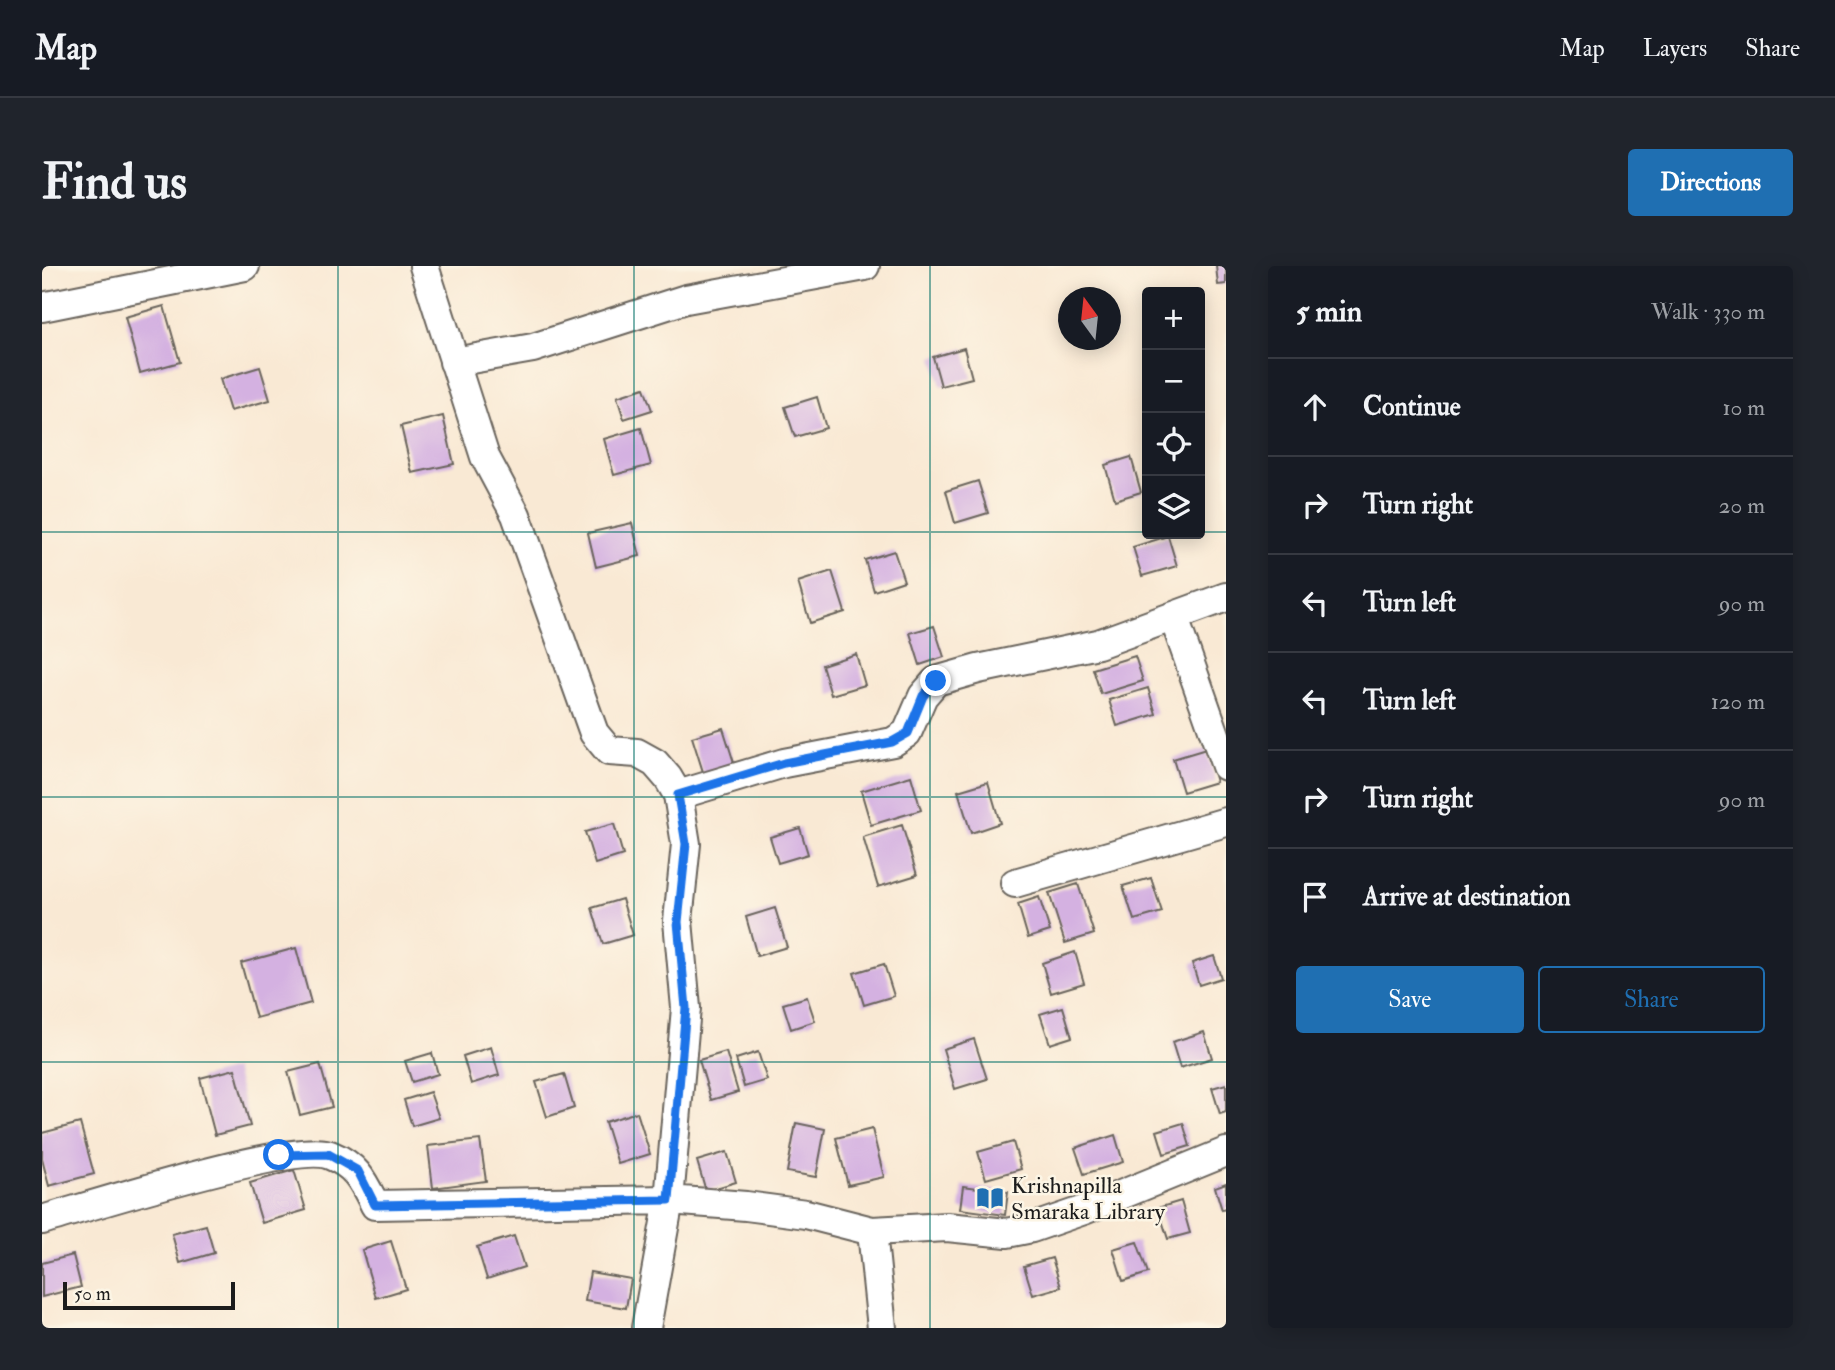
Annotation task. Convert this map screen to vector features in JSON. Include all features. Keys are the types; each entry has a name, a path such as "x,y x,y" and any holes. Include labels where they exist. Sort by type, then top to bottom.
{"street":[{"path":"42,307 245,266"},
{"path":"424,266 485,457 516,515 594,733 609,751 637,753 655,763 678,795 686,844 678,922 686,1008 669,1200 646,1328"},
{"path":"454,362 533,348 685,299 865,266"},
{"path":"678,795 784,763 892,742 908,733 923,696 936,681 978,669 1098,644 1226,597"},
{"path":"1174,618 1226,766"},
{"path":"1015,883 1226,822"},
{"path":"42,1220 279,1155 328,1154 358,1171 375,1205 669,1200 806,1214 872,1231 947,1227 1007,1233 1032,1228 1226,1152"},
{"path":"872,1231 882,1328"}],"building":[{"path":"1216,266 1226,266 1226,284 1218,285"},
{"path":"164,306 180,362 140,373 125,317"},
{"path":"964,348 972,378 941,386 933,357"},
{"path":"260,367 270,400 230,411 220,379"},
{"path":"644,388 652,410 624,419 617,397"},
{"path":"817,397 826,428 795,437 785,407"},
{"path":"443,416 454,464 412,473 401,426"},
{"path":"641,428 651,465 614,475 604,439"},
{"path":"1131,457 1141,492 1115,500 1105,465"},
{"path":"978,481 988,513 955,523 946,491"},
{"path":"632,523 640,556 596,567 588,533"},
{"path":"1158,539 1169,539 1177,566 1142,576 1133,547"},
{"path":"894,551 904,581 874,591 865,560"},
{"path":"832,571 845,612 810,623 798,582"},
{"path":"934,626 944,657 920,665 910,633"},
{"path":"856,654 865,685 831,695 822,665"},
{"path":"1135,656 1143,681 1101,694 1093,669"},
{"path":"1148,688 1156,714 1117,726 1109,700"},
{"path":"723,728 735,766 704,775 692,737"},
{"path":"1206,749 1216,782 1183,792 1173,759"},
{"path":"911,776 921,810 871,825 861,791"},
{"path":"988,782 1000,823 971,833 958,791"},
{"path":"614,824 623,855 595,864 585,832"},
{"path":"902,825 917,875 878,887 863,837"},
{"path":"800,828 808,854 778,863 770,837"},
{"path":"1151,878 1162,912 1134,920 1123,886"},
{"path":"1078,884 1094,934 1065,943 1049,893"},
{"path":"1039,897 1050,931 1028,938 1018,904"},
{"path":"622,899 633,935 603,944 592,908"},
{"path":"775,908 787,947 757,956 746,917"},
{"path":"296,948 311,1003 256,1018 241,963"},
{"path":"1075,952 1084,983 1051,993 1042,963"},
{"path":"1214,956 1221,978 1199,985 1192,963"},
{"path":"884,964 894,996 864,1005 854,973"},
{"path":"807,997 815,1021 791,1029 783,1004"},
{"path":"1063,1007 1072,1037 1050,1044 1040,1014"},
{"path":"1204,1032 1212,1058 1180,1068 1172,1042"},
{"path":"974,1039 987,1079 955,1089 943,1049"},
{"path":"491,1047 499,1075 471,1084 463,1056"},
{"path":"726,1052 738,1092 711,1100 699,1060"},
{"path":"758,1052 767,1080 744,1087 736,1059"},
{"path":"432,1053 438,1074 412,1082 405,1061"},
{"path":"320,1064 332,1107 300,1115 288,1072"},
{"path":"235,1069 250,1126 215,1135 200,1078"},
{"path":"564,1074 574,1108 547,1117 536,1082"},
{"path":"1226,1084 1226,1112 1220,1114 1212,1088"},
{"path":"430,1092 439,1118 412,1126 404,1100"},
{"path":"637,1112 650,1154 618,1164 605,1122"},
{"path":"80,1123 94,1174 49,1186 42,1159 42,1133"},
{"path":"796,1123 825,1129 816,1177 787,1172"},
{"path":"1183,1123 1190,1146 1164,1154 1157,1131"},
{"path":"872,1129 884,1177 848,1185 836,1138"},
{"path":"1115,1135 1123,1162 1084,1174 1075,1148"},
{"path":"480,1140 486,1181 433,1188 428,1146"},
{"path":"1013,1142 1021,1169 986,1179 978,1152"},
{"path":"727,1152 736,1182 706,1191 697,1161"},
{"path":"294,1170 306,1210 262,1223 250,1183"},
{"path":"1226,1183 1226,1209 1222,1210 1215,1187"},
{"path":"963,1186 1008,1192 1005,1215 960,1209"},
{"path":"1181,1201 1190,1233 1168,1239 1158,1208"},
{"path":"206,1225 214,1253 180,1263 172,1234"},
{"path":"514,1236 524,1267 487,1279 477,1247"},
{"path":"391,1241 406,1289 376,1298 362,1250"},
{"path":"1137,1242 1148,1273 1123,1281 1113,1249"},
{"path":"73,1255 81,1287 42,1297 42,1263"},
{"path":"1052,1258 1061,1287 1033,1295 1024,1266"},
{"path":"590,1272 631,1279 626,1308 585,1301"}],"place":[{"name":"Krishnapilla Smaraka Library","path":"990,1198"}],"route":[{"path":"279,1155 328,1154 358,1171 375,1205 669,1200 686,1008 678,922 686,844 678,795 784,763 892,742 908,733 923,696 936,681"}]}
